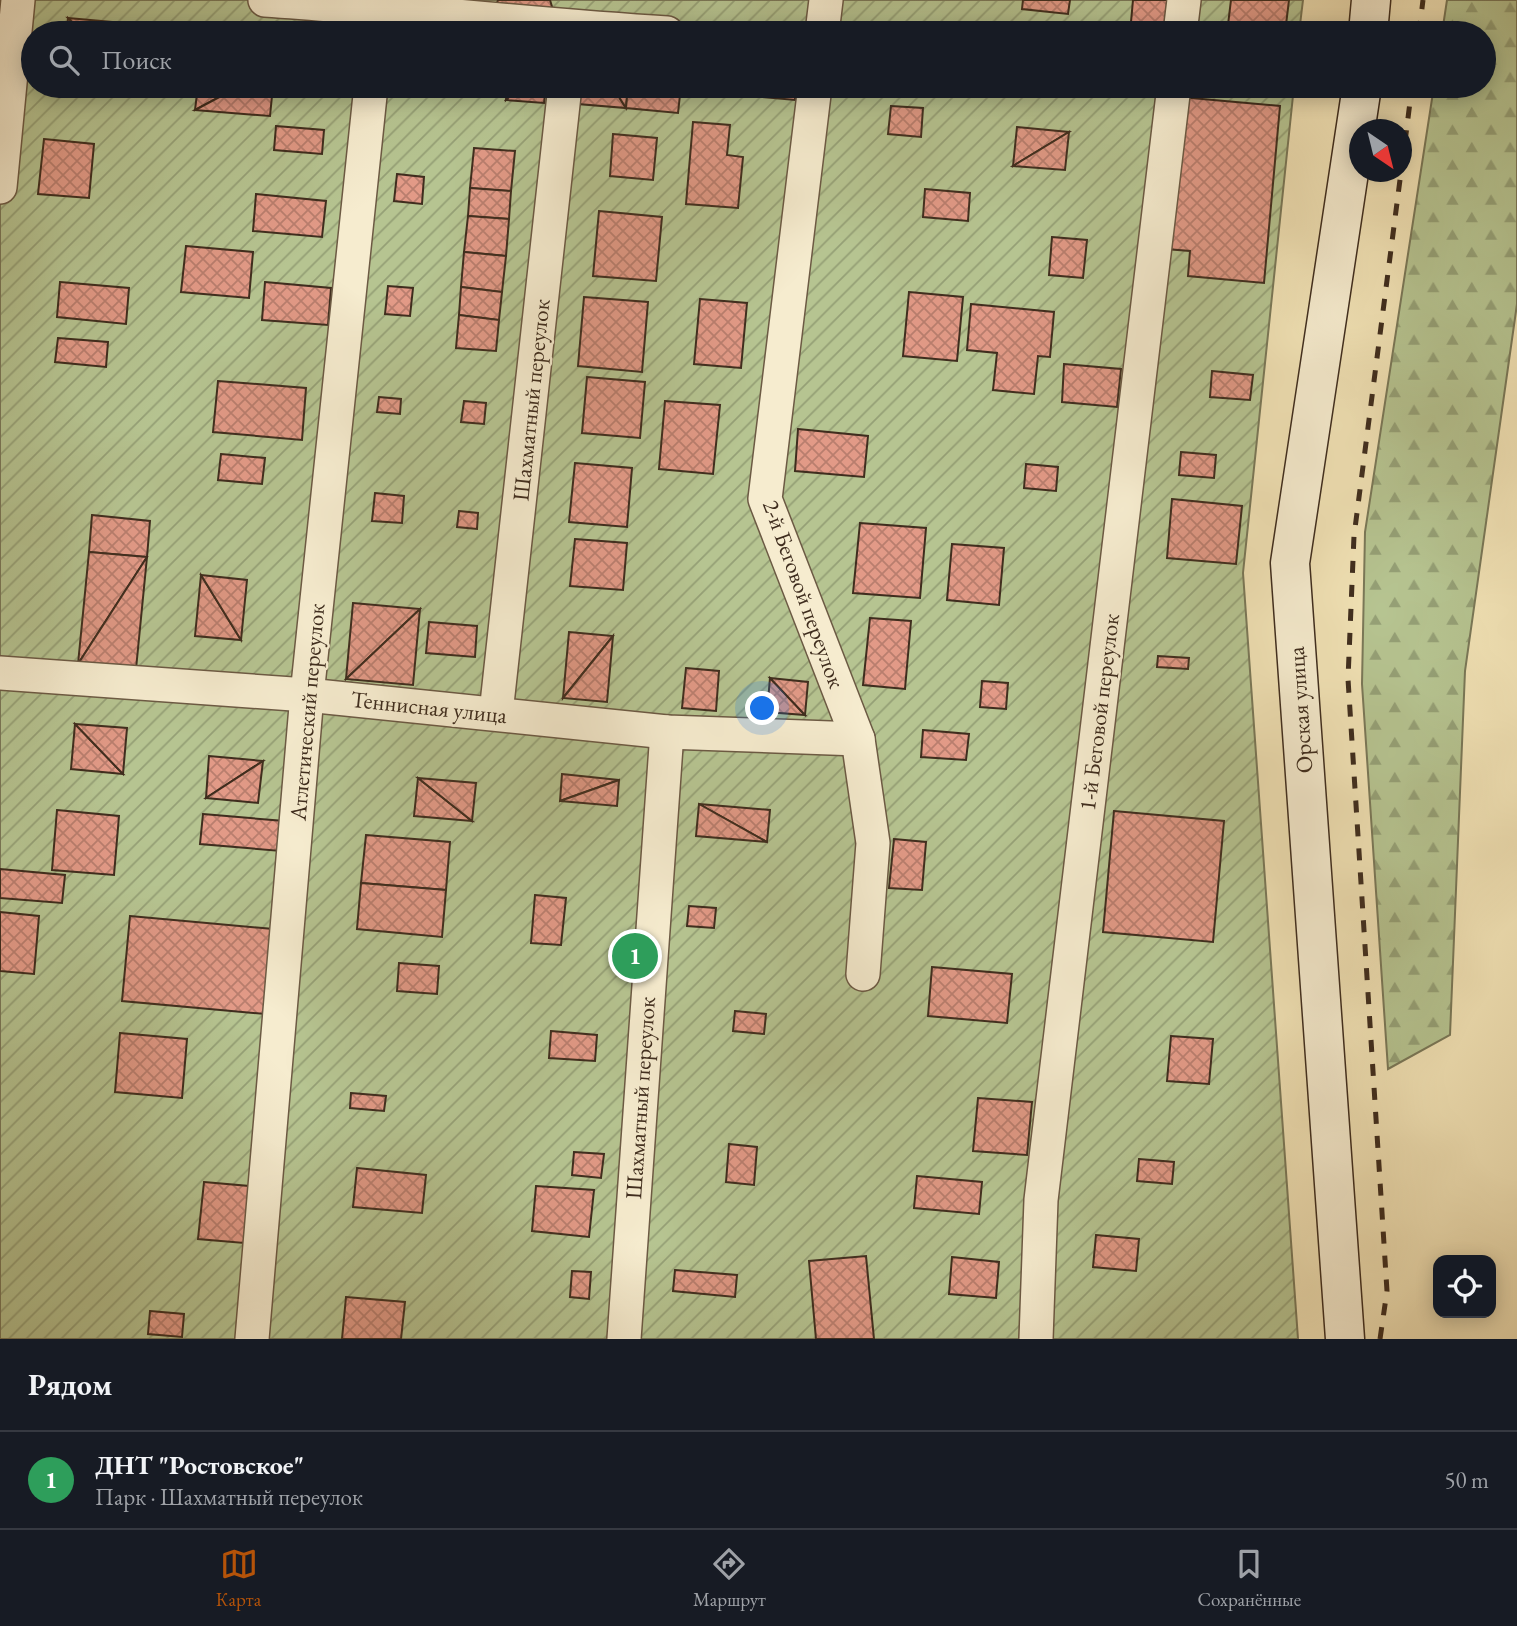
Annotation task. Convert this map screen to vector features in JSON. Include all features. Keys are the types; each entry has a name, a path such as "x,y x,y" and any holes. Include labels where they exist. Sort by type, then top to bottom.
{"main road":[{"path":"1369,21 1371,0"},
{"name":"Орская улица","path":"1345,1339 1290,564 1360,98"}],"street":[{"path":"0,187 18,0"},
{"path":"265,0 378,14 572,20"},
{"path":"823,21 825,0"},
{"path":"1181,21 1184,0"},
{"name":"Атлетический переулок","path":"252,1339 307,695 370,98"},
{"name":"Шахматный переулок","path":"496,713 564,98"},
{"name":"2-й Беговой переулок","path":"815,98 765,499 858,739 873,843 863,974"},
{"name":"1-й Беговой переулок","path":"1036,1339 1041,1200 1173,98"},
{"name":"Теннисная улица","path":"0,673 307,695 667,732 858,739"},
{"name":"Шахматный переулок","path":"624,1339 624,1306 667,732"}],"green space":[{"path":"0,0 1303,0 1300,21 21,21 21,98 1293,98 1243,573 1298,1339 0,1339"},
{"path":"1447,0 1517,0 1517,304 1465,671 1450,1035 1388,1069 1362,684 1365,532 1432,98 1496,98 1496,21 1444,21"}],"building":[{"path":"498,0 550,0 553,10 497,3"},
{"path":"1023,0 1070,0 1068,14 1022,9"},
{"path":"1133,0 1173,0 1171,21 1131,21"},
{"path":"1231,0 1289,0 1286,21 1228,21"},
{"path":"68,18 101,21 71,21"},
{"path":"196,98 218,98 195,110"},
{"path":"218,98 272,98 270,116 195,110"},
{"path":"508,98 545,98 544,103 506,100"},
{"path":"579,98 620,98 626,108 578,104"},
{"path":"620,98 627,98 626,108"},
{"path":"627,98 680,98 678,113 626,108"},
{"path":"1180,98 1280,106 1264,283 1188,276 1190,251 1166,249"},
{"path":"891,106 923,108 921,137 888,134"},
{"path":"693,122 730,125 727,155 743,157 738,208 686,204"},
{"path":"276,126 324,130 322,154 274,150"},
{"path":"1017,127 1069,132 1013,166"},
{"path":"1069,132 1065,170 1013,166"},
{"path":"613,134 657,138 653,180 610,176"},
{"path":"44,139 94,144 89,198 38,194"},
{"path":"474,148 515,151 511,191 470,188"},
{"path":"397,174 424,177 422,204 394,201"},
{"path":"470,188 511,191 509,219 468,216"},
{"path":"925,189 970,193 968,221 923,217"},
{"path":"256,194 326,201 322,237 253,231"},
{"path":"599,211 662,217 656,281 593,276"},
{"path":"468,216 509,219 506,256 464,252"},
{"path":"1052,237 1087,240 1083,278 1049,275"},
{"path":"186,246 253,252 249,298 181,292"},
{"path":"464,252 506,256 502,292 461,287"},
{"path":"60,282 129,288 126,324 57,317"},
{"path":"265,282 331,288 328,325 262,320"},
{"path":"388,286 413,288 410,316 385,314"},
{"path":"461,287 502,292 499,320 459,315"},
{"path":"909,292 963,297 957,361 903,356"},
{"path":"584,297 648,302 642,372 578,366"},
{"path":"700,299 747,303 741,368 694,364"},
{"path":"971,304 1054,312 1050,357 1038,356 1034,394 993,390 997,353 967,350"},
{"path":"459,315 499,320 496,351 456,348"},
{"path":"58,338 108,342 106,367 55,362"},
{"path":"1064,364 1121,369 1117,407 1062,402"},
{"path":"1212,371 1253,375 1250,400 1210,397"},
{"path":"587,377 645,382 640,438 582,433"},
{"path":"218,381 306,388 302,440 213,432"},
{"path":"379,397 401,399 400,414 377,412"},
{"path":"464,401 486,403 484,424 461,422"},
{"path":"665,401 720,405 713,474 659,469"},
{"path":"798,429 868,436 864,477 795,471"},
{"path":"1181,452 1216,455 1214,478 1179,475"},
{"path":"221,454 265,458 262,484 218,480"},
{"path":"575,463 632,468 627,527 569,522"},
{"path":"1026,464 1058,467 1056,491 1024,488"},
{"path":"375,493 404,496 402,523 372,521"},
{"path":"1172,499 1242,506 1236,564 1167,558"},
{"path":"459,511 478,513 477,529 457,527"},
{"path":"92,515 150,521 147,557 89,552"},
{"path":"860,523 926,528 920,598 853,593"},
{"path":"575,539 627,543 623,590 570,586"},
{"path":"952,544 1004,548 999,605 947,600"},
{"path":"89,552 147,557 78,664"},
{"path":"147,557 136,669 78,664"},
{"path":"201,575 241,640 195,636"},
{"path":"201,575 247,580 241,640"},
{"path":"353,603 420,609 346,679"},
{"path":"420,609 413,685 346,679"},
{"path":"870,618 911,621 905,689 863,685"},
{"path":"429,622 477,626 475,657 426,653"},
{"path":"569,632 613,636 563,698"},
{"path":"613,636 607,702 563,698"},
{"path":"1158,656 1189,658 1188,669 1157,667"},
{"path":"686,668 719,671 716,711 682,708"},
{"path":"770,678 805,715 767,712"},
{"path":"770,678 808,682 805,715"},
{"path":"982,681 1008,683 1006,709 980,707"},
{"path":"75,724 123,774 71,769"},
{"path":"75,724 127,728 123,774"},
{"path":"923,730 969,734 966,760 921,757"},
{"path":"209,756 263,761 206,798"},
{"path":"263,761 258,803 206,798"},
{"path":"562,774 619,780 560,801"},
{"path":"418,778 472,821 414,816"},
{"path":"418,778 476,783 472,821"},
{"path":"619,780 617,806 560,801"},
{"path":"699,804 770,810 767,842"},
{"path":"699,804 767,842 696,836"},
{"path":"57,810 119,816 114,875 52,870"},
{"path":"1114,811 1224,821 1213,942 1103,932"},
{"path":"203,814 284,821 281,851 200,844"},
{"path":"366,835 450,842 446,890 361,883"},
{"path":"894,839 926,842 922,890 889,888"},
{"path":"0,869 65,875 62,903 0,898"},
{"path":"361,883 446,890 442,937 357,929"},
{"path":"535,895 566,898 561,945 531,943"},
{"path":"689,906 716,908 714,928 687,926"},
{"path":"0,912 39,916 34,974 0,971"},
{"path":"130,916 273,929 265,1014 122,1001"},
{"path":"399,963 439,966 437,994 397,991"},
{"path":"932,967 1012,974 1007,1023 928,1016"},
{"path":"735,1011 766,1014 764,1034 733,1031"},
{"path":"551,1031 597,1035 595,1061 549,1058"},
{"path":"120,1033 187,1039 182,1098 115,1092"},
{"path":"1171,1036 1213,1039 1209,1084 1167,1081"},
{"path":"351,1093 386,1096 384,1111 350,1108"},
{"path":"978,1098 1032,1102 1027,1155 973,1151"},
{"path":"729,1144 757,1147 754,1185 726,1182"},
{"path":"574,1152 604,1154 601,1178 572,1175"},
{"path":"1139,1159 1174,1162 1172,1184 1137,1181"},
{"path":"357,1168 426,1175 422,1213 353,1207"},
{"path":"917,1176 982,1182 979,1214 914,1208"},
{"path":"204,1182 249,1186 244,1243 198,1239"},
{"path":"536,1186 594,1190 589,1237 532,1231"},
{"path":"1096,1235 1139,1239 1136,1271 1093,1267"},
{"path":"866,1256 874,1339 816,1339 809,1261"},
{"path":"952,1257 999,1262 996,1298 949,1294"},
{"path":"675,1270 737,1275 735,1297 673,1291"},
{"path":"572,1271 591,1272 589,1299 570,1297"},
{"path":"346,1297 405,1302 401,1339 342,1339"},
{"path":"150,1311 184,1314 182,1337 148,1334"}],"railway":[{"path":"1420,21 1423,0"},
{"path":"1408,119 1410,98"},
{"path":"1380,1339 1387,1291 1348,679 1354,536 1400,182"}],"place":[{"name":"ДНТ \"Ростовское\"","path":"635,956"}]}
